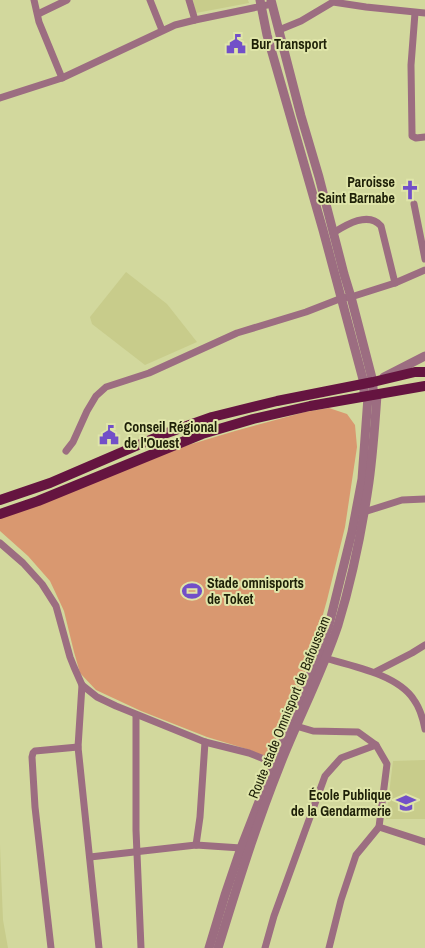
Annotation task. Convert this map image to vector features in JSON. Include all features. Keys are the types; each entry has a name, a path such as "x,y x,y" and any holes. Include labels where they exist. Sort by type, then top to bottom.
{"main road":[{"path":"0,500 50,483 164,434 212,417 277,401 415,372 425,372"},
{"path":"0,514 38,501 202,434 253,419 310,406 425,386"}],"street":[{"path":"34,0 39,22 62,78"},
{"path":"38,14 67,0"},
{"path":"150,0 162,30"},
{"path":"189,0 195,20"},
{"path":"0,98 62,78 175,25 271,2 333,233 347,298"},
{"path":"278,30 301,21 333,2 366,8 425,13"},
{"path":"261,3 272,54 347,298"},
{"path":"416,12 411,65 412,136 416,138 425,137"},
{"path":"414,204 425,260"},
{"path":"333,233 358,221 371,219 377,221 381,226 395,283"},
{"path":"66,451 73,442 86,411 96,396 106,387 149,373 237,333 395,283 425,270"},
{"name":"Route stade Omnisport de Bafoussam","path":"347,298 368,383 364,392 372,396"},
{"path":"368,383 425,356"},
{"name":"Route stade Omnisport de Bafoussam","path":"218,948 241,848 337,626 348,588 369,480 372,396"},
{"name":"Route stade Omnisport de Bafoussam","path":"209,948 248,850 277,764 296,726 322,657 362,479 372,396"},
{"path":"364,512 402,500 425,499"},
{"path":"0,543 23,563 42,584 56,606 70,657 82,685 78,747 99,948"},
{"path":"375,672 425,645"},
{"path":"322,657 375,672 404,689 414,698 421,712 425,727"},
{"path":"82,685 97,697 136,715 205,742 249,753 277,764"},
{"path":"136,715 136,830 141,948"},
{"path":"296,726 313,731 358,732 376,745 387,764 379,827 356,855 341,900 329,948"},
{"path":"196,845 200,817 205,742"},
{"path":"266,948 274,916 325,776 341,758 376,745"},
{"path":"51,948 35,807 32,753 34,751 78,747"},
{"path":"379,827 425,842"},
{"path":"90,858 196,845 241,848"}],"shaded area":[{"path":"193,0 248,0 249,3 196,13"},
{"path":"126,272 167,304 197,342 145,365 92,324 90,317"},
{"name":"Stade omnisports de Toket","path":"329,408 347,414 355,425 357,447 345,527 311,657 267,758 250,750 207,737 141,711 96,690 80,673 64,611 50,581 28,556 0,531 0,517 185,446 305,412"},
{"name":"École Publique de la Gendarmerie","path":"425,760 425,819 386,819 393,761"},
{"path":"0,845 3,920 8,948 0,948"}],"place":[{"name":"Bur Transport","path":"236,44"},
{"name":"Paroisse Saint Barnabe","path":"410,190"},
{"name":"Conseil Régional de l'Ouest","path":"109,435"},
{"name":"Stade omnisports de Toket","path":"192,591"},
{"name":"École Publique de la Gendarmerie","path":"406,803"}]}
